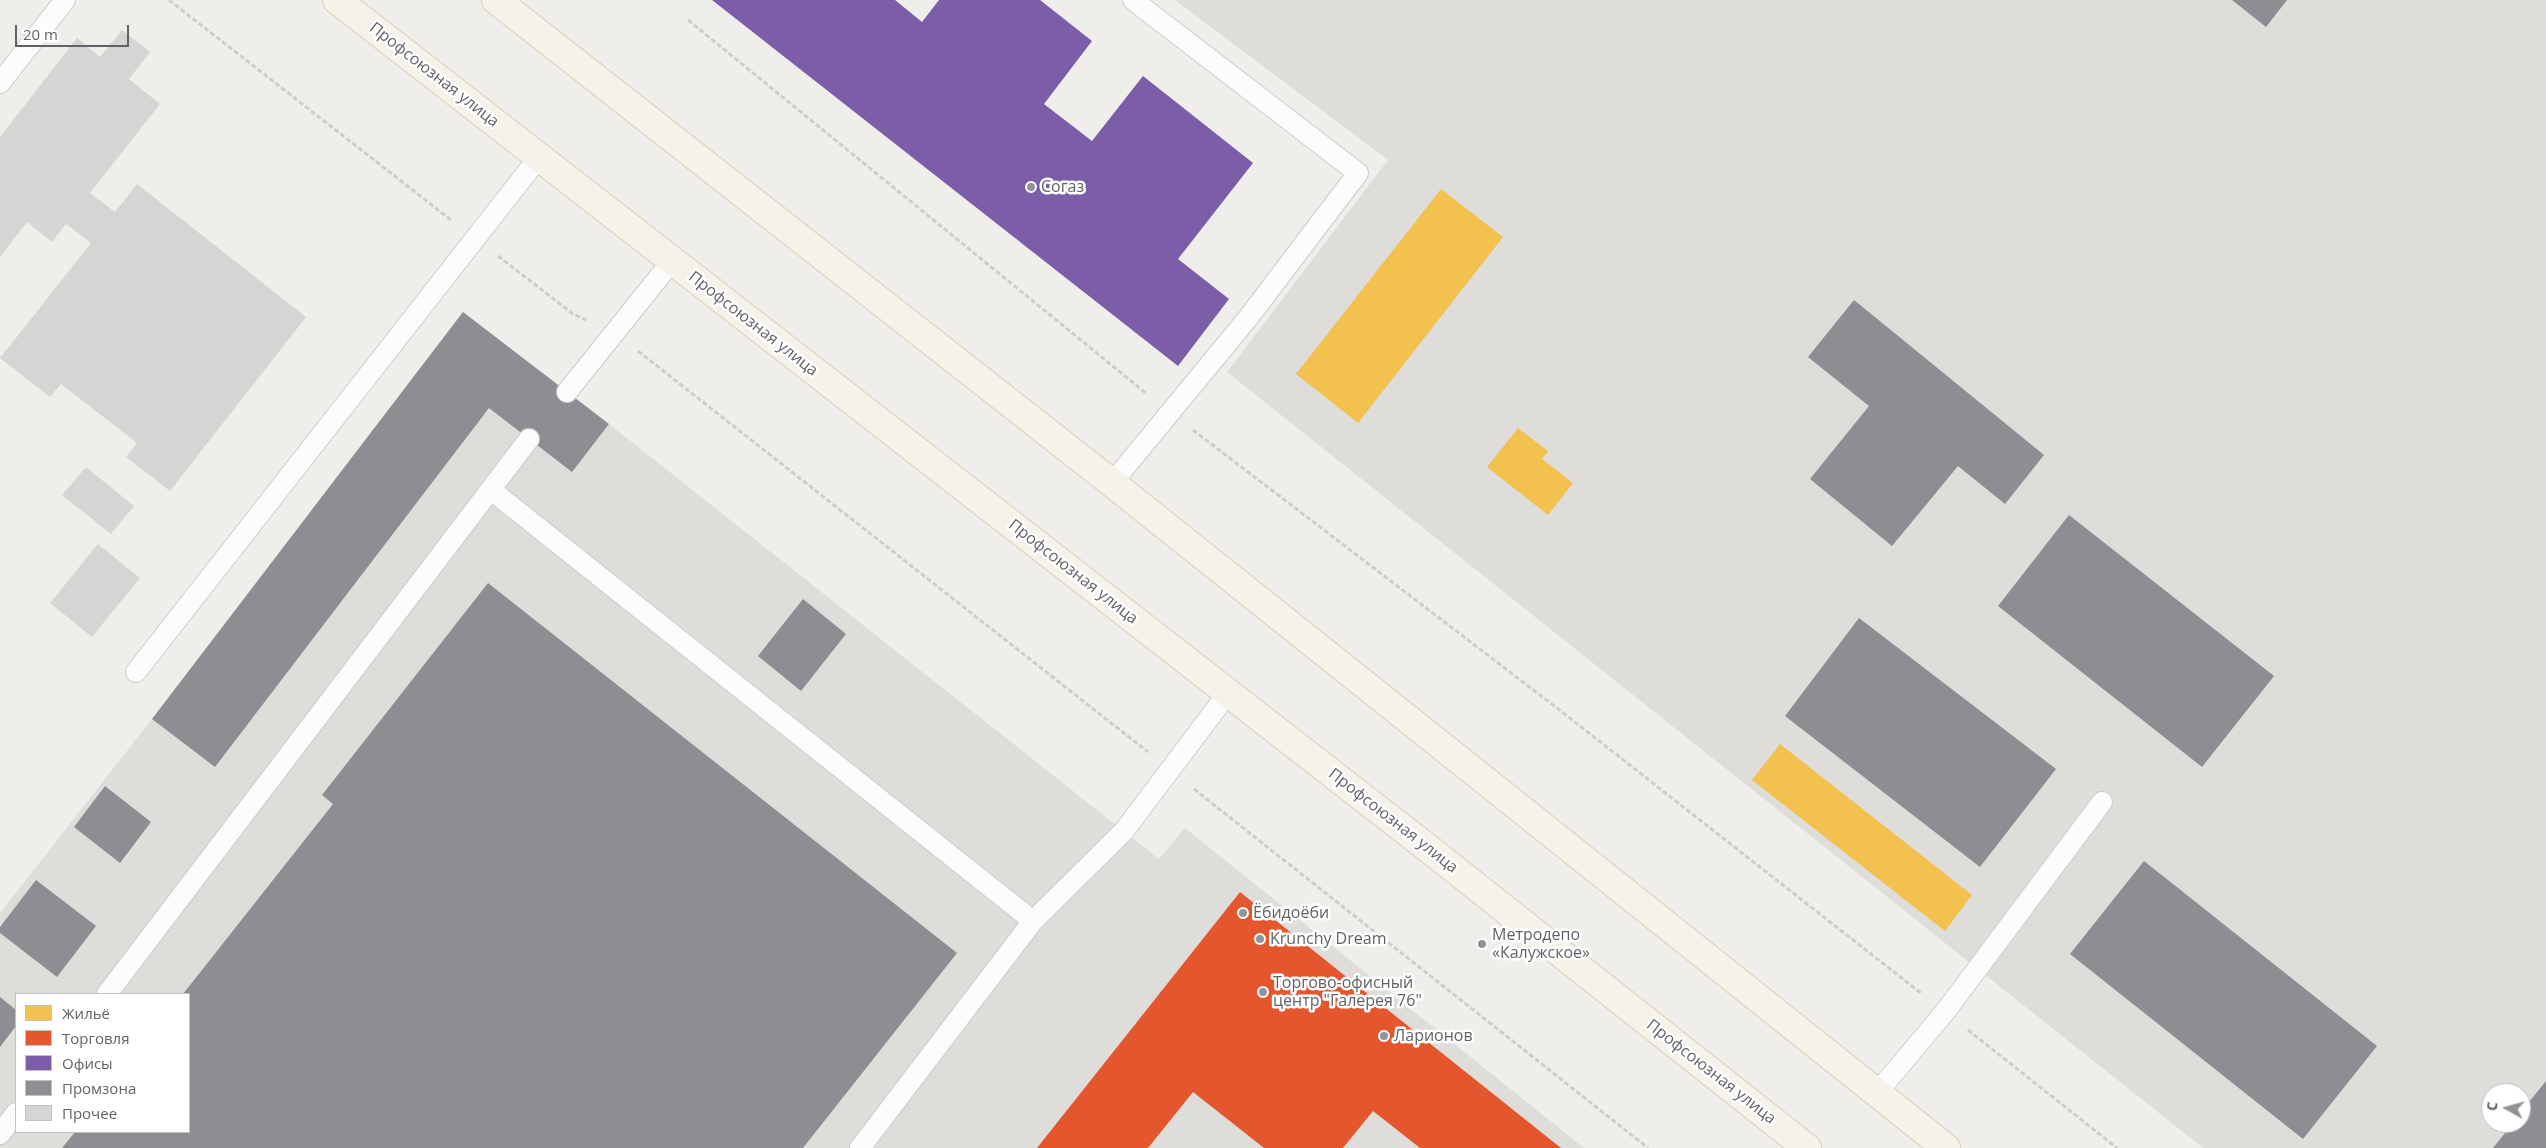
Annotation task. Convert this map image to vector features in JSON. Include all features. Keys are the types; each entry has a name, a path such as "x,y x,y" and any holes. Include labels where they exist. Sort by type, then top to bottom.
{"main road":[{"name":"Профсоюзная улица","path":"337,0 1228,693 1807,1148"},
{"path":"496,0 1112,483 1946,1148"}],"lane":[{"path":"0,83 65,0"},
{"path":"1112,483 1248,318 1358,173 1132,0"},
{"path":"136,672 539,157"},
{"path":"567,392 672,261"},
{"path":"108,993 529,439"},
{"path":"491,490 1033,921"},
{"path":"860,1148 1033,921 1124,831 1228,693"},
{"path":"1876,1094 1945,1012 2102,802"},
{"path":"0,1134 15,1114"}],"path":[{"path":"169,0 573,314 614,333 1648,1148"},
{"path":"688,20 1170,412 1565,714 2117,1148"}],"shaded area":[{"path":"1175,0 2546,0 2546,1148 2203,1148 1227,372 1388,160"},
{"path":"463,312 609,424 1159,859 1185,828 1584,1148 0,1148 0,913 152,719"}],"building: Жильё":[{"path":"1441,189 1503,237 1358,423 1296,374"},
{"path":"1518,428 1548,451 1542,459 1573,483 1548,515 1487,467"},
{"path":"1780,744 1972,895 1945,931 1752,780"}],"building: Торговля":[{"name":"Торгово-офисный центр \"Галерея 76\"","path":"1240,892 1561,1148 1420,1148 1373,1111 1343,1148 1264,1148 1193,1092 1148,1148 1037,1148"}],"building: Офисы":[{"path":"712,0 895,0 922,22 939,0 1040,0 1092,41 1044,104 1092,141 1143,76 1253,163 1178,259 1229,299 1178,366"}],"building: Промзона":[{"path":"2232,0 2287,0 2266,27"},
{"path":"1854,300 2044,455 2005,504 1958,466 1892,546 1810,479 1869,406 1808,357"},
{"path":"463,312 609,424 572,472 489,408 215,767 152,719"},
{"path":"2069,515 2274,676 2202,767 1998,606"},
{"path":"488,583 957,953 803,1148 62,1148 74,1133 190,1133 190,993 184,993 333,804 322,795"},
{"path":"803,599 846,634 801,691 758,656"},
{"path":"1859,618 2056,769 1980,867 1785,716"},
{"path":"105,786 151,822 120,863 74,827"},
{"path":"2144,861 2377,1046 2303,1139 2070,954"},
{"path":"36,880 96,926 57,977 0,933 0,927"},
{"path":"0,997 15,1009 15,1027 0,1047"},
{"path":"2546,1081 2546,1148 2493,1148 2505,1133 2531,1133 2531,1100"}],"building: Прочее":[{"path":"122,30 150,52 129,79 160,104 90,193 115,212 137,184 306,317 170,491 126,457 137,443 61,384 50,397 0,358 91,243 66,224 52,242 27,222 0,257 0,137 77,38 100,57"},
{"path":"86,467 134,506 111,534 62,495"},
{"path":"98,544 140,578 92,637 50,603"}],"place":[{"name":"Согаз","path":"1031,187"},
{"name":"Ёбидоёби","path":"1243,913"},
{"name":"Krunchy Dream","path":"1260,939"},
{"name":"Метродепо «Калужское»","path":"1482,944"},
{"name":"Торгово-офисный центр \"Галерея 76\"","path":"1263,992"},
{"name":"Ларионов","path":"1384,1036"}]}
